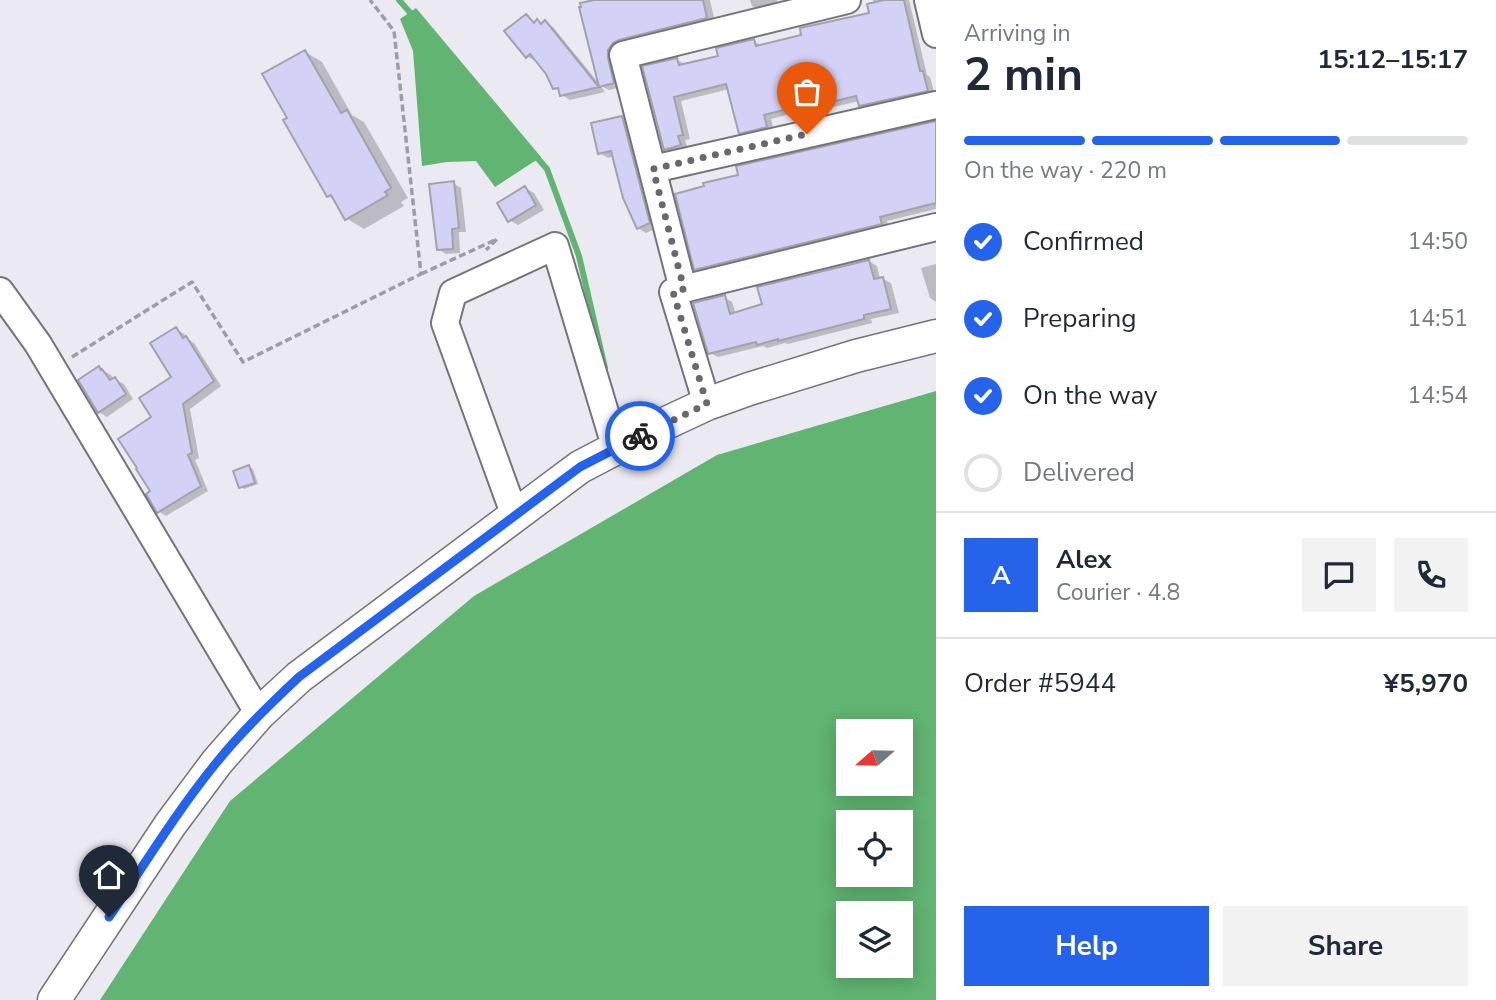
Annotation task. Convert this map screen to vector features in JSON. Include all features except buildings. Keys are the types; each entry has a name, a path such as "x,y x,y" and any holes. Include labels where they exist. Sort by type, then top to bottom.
{"street":[{"path":"684,289 623,55 847,0"},
{"path":"928,0 936,34"},
{"path":"653,169 936,105"},
{"path":"707,404 673,292 936,227"},
{"path":"515,516 445,323 453,293 555,246 615,449"},
{"path":"0,291 38,344 259,714"},
{"path":"54,1000 170,825 217,762 259,714 299,677 580,467 707,404 749,388 856,356 936,336"}],"path":[{"path":"53,369 192,282 243,362 421,274 394,31 370,0"}],"shaded area":[{"path":"416,8 541,157 495,187 476,161 422,166 413,51 400,19"},
{"path":"936,391 936,1000 100,1000 230,801 474,596 717,455"}],"waterway":[{"path":"399,0 414,17"},
{"path":"534,154 547,169 579,256 605,368"}],"way so far":[{"path":"640,436 707,404 673,292 684,289 653,169 807,134"}],"route":[{"path":"109,917 170,825 217,762 259,714 299,677 580,467 640,436"}]}
